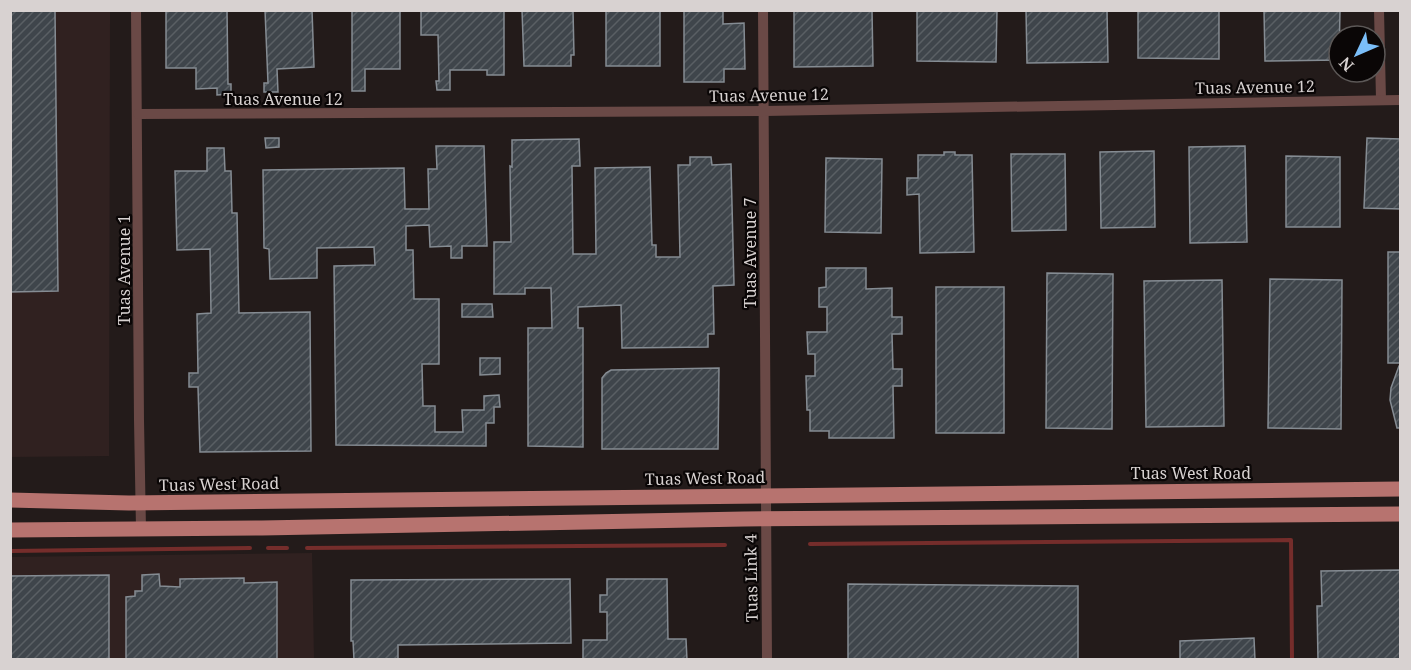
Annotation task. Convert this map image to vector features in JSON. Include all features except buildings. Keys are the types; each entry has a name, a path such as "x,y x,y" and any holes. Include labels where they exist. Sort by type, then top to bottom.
{"main road":[{"name":"Tuas West Road","path":"10,500 140,502 1401,489"},
{"path":"10,530 765,519 1401,514"}],"street":[{"name":"Tuas Avenue 1","path":"136,10 141,529"},
{"name":"Tuas Avenue 7","path":"763,10 765,495"},
{"path":"1379,10 1381,100"},
{"name":"Tuas Avenue 12","path":"138,114 765,111 1401,100"},
{"name":"Tuas Link 4","path":"765,495 766,660"}],"shaded area":[{"path":"10,11 110,11 109,456 11,457"},
{"path":"312,553 314,659 11,659 10,557"}],"waterway":[{"path":"810,544 1291,540 1292,660"},
{"path":"307,548 725,545"},
{"path":"10,551 250,548"},
{"path":"268,548 287,548"}]}
